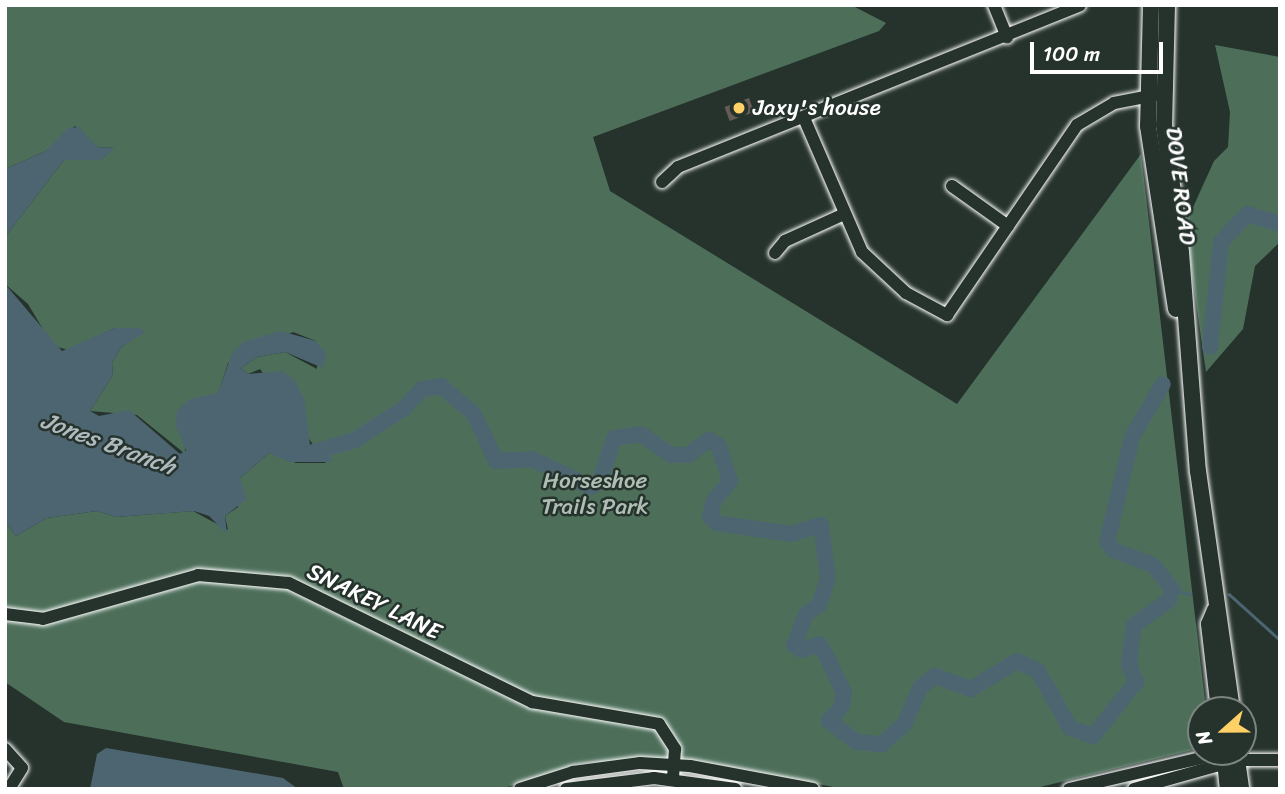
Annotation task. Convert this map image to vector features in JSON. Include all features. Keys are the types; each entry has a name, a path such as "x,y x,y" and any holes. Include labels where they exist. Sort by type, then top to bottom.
{"main road":[{"name":"DOVE ROAD","path":"1151,5 1155,39 1154,95 1181,252 1187,370 1215,610 1230,696"},
{"name":"DOVE ROAD","path":"1155,39 1167,5"},
{"name":"DOVE ROAD","path":"1215,610 1209,624 1217,696"},
{"path":"1228,789 1229,766"},
{"path":"1232,766 1241,789"}],"street":[{"path":"994,5 1007,38"},
{"path":"662,182 678,167 1007,38 1080,5"},
{"path":"804,118 842,215 877,268 932,310 947,315 1077,125 1114,103 1154,95"},
{"path":"952,186 1008,226"},
{"path":"775,253 785,240 842,215"},
{"name":"SNAKEY LANE","path":"5,614 43,620 198,575 289,583 532,702 659,724 673,742 673,779"},
{"path":"5,749 22,768 9,789"},
{"path":"1257,759 1280,760"},
{"path":"520,789 573,772 675,764 813,789"},
{"path":"1069,789 1187,765"},
{"path":"1134,789 1202,766"},
{"path":"566,789 631,778 673,779 735,789"}],"green space":[{"name":"Horseshoe Trails Park","path":"5,5 851,5 886,23 879,31 593,137 610,191 957,404 1141,154 1204,696 1187,696 1187,751 1032,789 844,789 692,760 642,758 577,764 501,789 344,789 338,772 64,722 5,682 5,522 16,536 47,518 97,511 116,517 193,511 228,530 225,516 238,507 240,478 269,453 296,463 326,463 260,369 248,374 241,368 257,357 285,352 317,369 316,341 293,332 228,363 218,394 201,397 184,453 137,415 90,411 113,375 112,363 121,347 144,332 114,328 69,350 53,346 28,304 5,284 5,237 64,160 101,160 114,148 97,147 75,126 46,151 5,169"},
{"path":"1215,45 1280,57 1280,242 1255,266 1243,329 1206,372 1185,225 1214,161 1228,147 1230,112"}],"water":[{"path":"79,127 97,147 115,148 101,160 64,160 5,237 5,169 46,151 68,128"},
{"path":"5,284 62,351 114,328 141,328 144,333 121,347 112,363 113,375 90,411 99,416 129,410 180,454 186,450 176,427 177,411 190,399 218,393 232,353 243,342 281,331 316,341 326,353 323,368 285,352 257,357 241,368 248,374 282,371 294,380 304,398 310,445 326,445 332,462 289,462 269,453 240,478 247,499 225,516 227,534 209,516 194,511 116,517 97,511 47,518 16,536 5,522"},
{"path":"106,748 283,778 298,789 90,789 97,754"}],"building":[{"name":"Jaxy's house","path":"749,98 754,112 730,121 725,107"}],"waterway":[{"name":"Jones Branch","path":"1210,347 1221,242 1247,214 1280,224"},
{"name":"Jones Branch","path":"310,453 355,440 403,409 422,389 441,386 474,414 496,461 532,459 591,487 600,481 614,438 641,434 671,455 688,455 709,440 719,446 730,481 714,501 710,516 716,523 791,534 821,525 828,578 819,605 806,614 794,645 802,650 819,644 844,693 842,706 829,721 857,742 882,744 905,723 920,688 935,676 971,689 1017,661 1038,671 1070,728 1093,736 1136,682 1129,665 1134,625 1169,600 1172,589 1153,565 1113,550 1107,542 1132,437 1163,384"},
{"path":"1172,589 1190,594"},
{"path":"1229,594 1280,640"}],"place":[{"name":"Jaxy's house","path":"739,108"}]}
